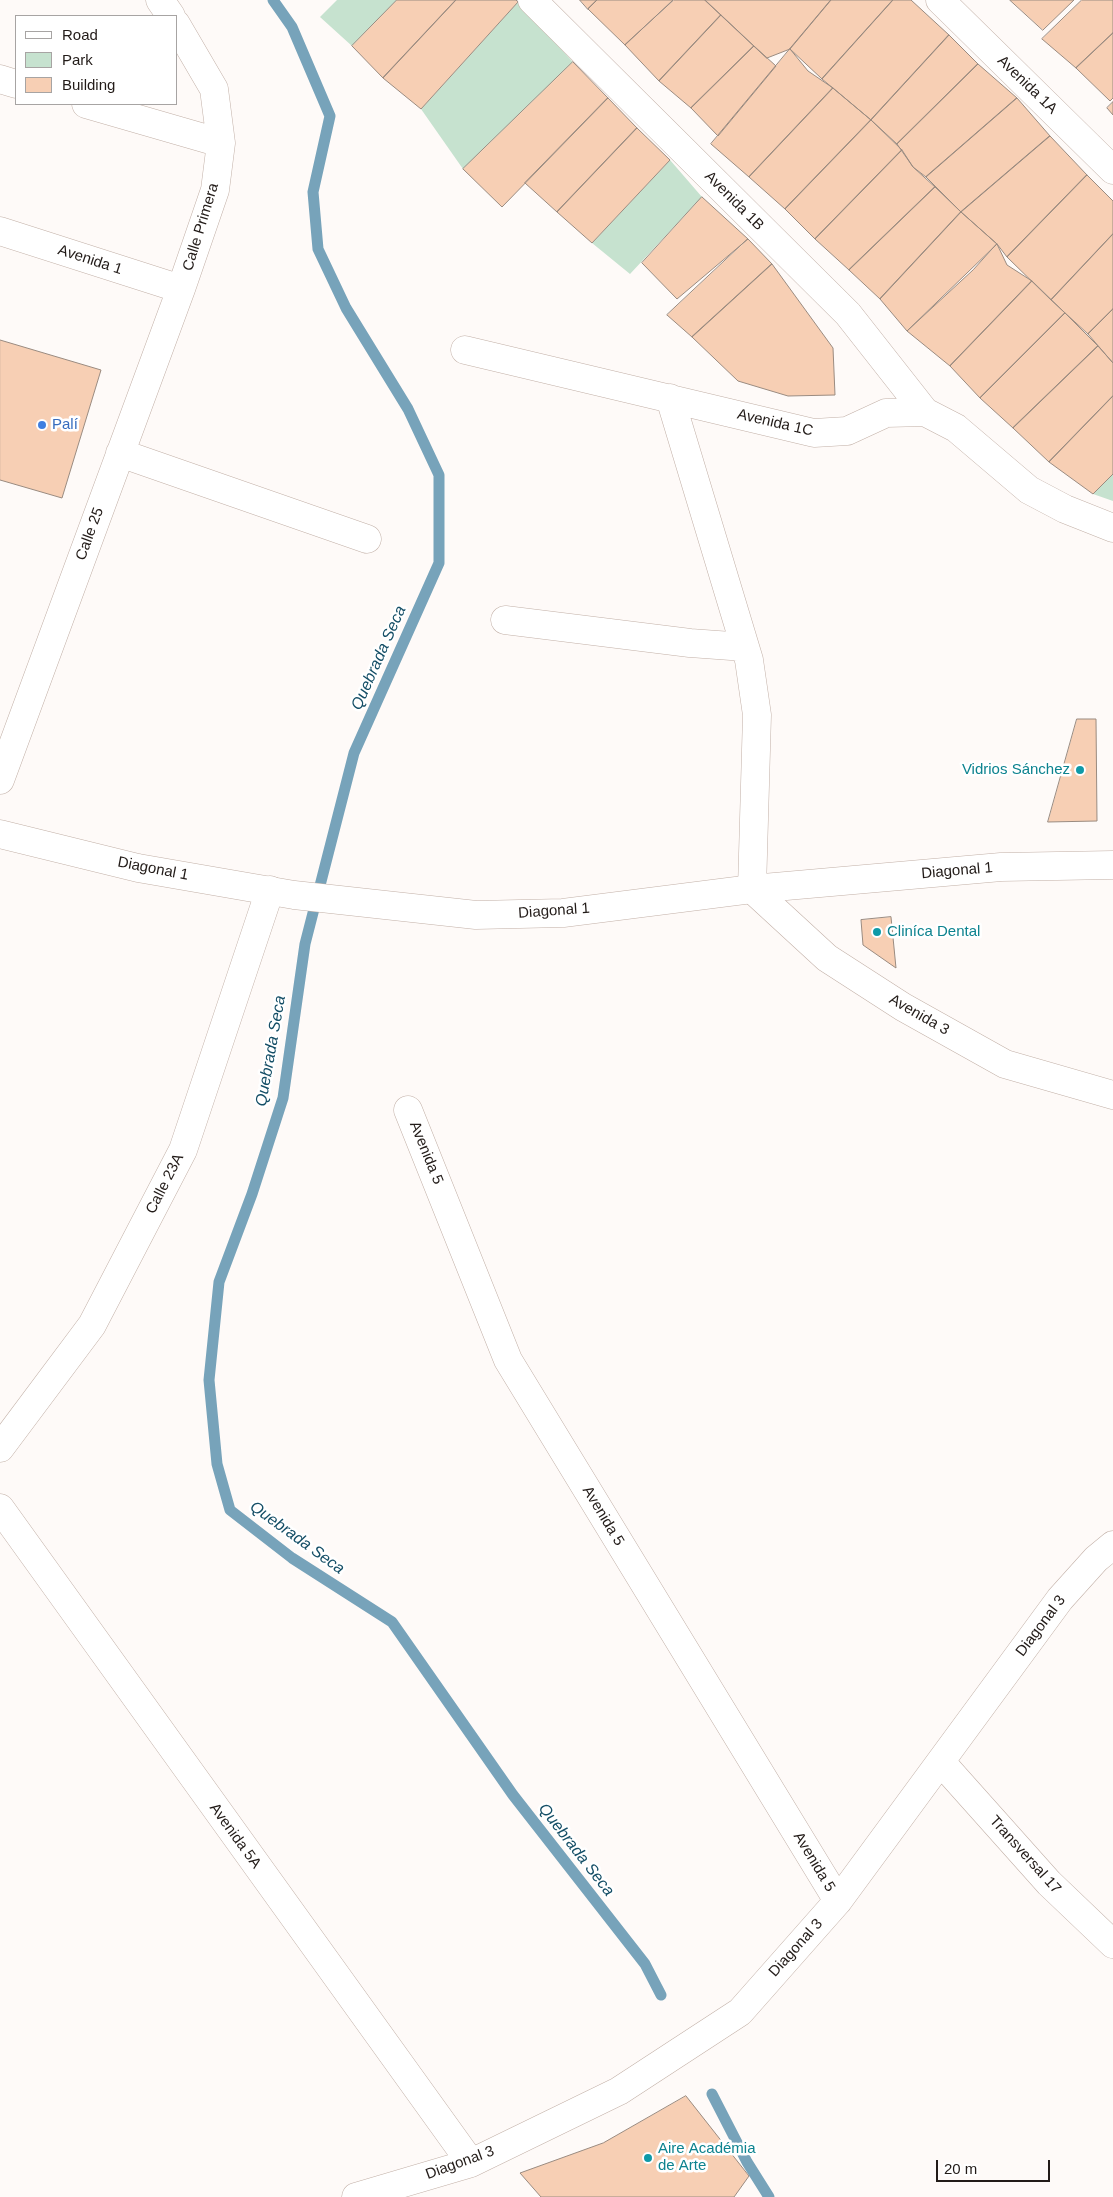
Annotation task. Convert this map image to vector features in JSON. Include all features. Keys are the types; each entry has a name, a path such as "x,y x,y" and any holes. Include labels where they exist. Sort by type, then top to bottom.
{"street":[{"path":"160,0 171,15"},
{"name":"Avenida 1B","path":"532,0 848,314 924,412"},
{"name":"Avenida 1A","path":"940,0 1113,170"},
{"name":"Calle Primera","path":"178,27 214,89 221,143 214,190 181,289"},
{"path":"0,79 15,84"},
{"path":"89,105 221,143"},
{"name":"Avenida 1","path":"0,231 181,289"},
{"name":"Calle 25","path":"0,780 181,289"},
{"name":"Avenida 1C","path":"465,350 814,433 847,431 886,414 924,412 956,428 1029,490 1065,509 1113,528"},
{"path":"670,398 745,647 757,715 752,889"},
{"path":"120,453 367,539"},
{"path":"505,620 690,644 745,647"},
{"name":"Diagonal 1","path":"0,834 138,868 282,893 376,906 476,915 563,913 752,889 1001,867 1113,866"},
{"name":"Avenida 3","path":"752,889 827,958 903,1007 1005,1064 1113,1095"},
{"name":"Calle 23A","path":"0,1448 92,1325 183,1150 282,893"},
{"name":"Avenida 5","path":"408,1110 508,1360 838,1901"},
{"name":"Avenida 5A","path":"0,1508 471,2163"},
{"name":"Diagonal 3","path":"356,2197 471,2163 620,2091 740,2012 838,1901 1060,1599 1096,1559 1113,1545"},
{"name":"Transversal 17","path":"941,1762 1049,1883 1113,1944"}],"green space":[{"path":"337,0 397,0 352,46 320,17"},
{"path":"518,2 573,62 463,169 421,109"},
{"path":"670,160 702,197 630,274 592,243"},
{"path":"1113,474 1113,501 1093,494"}],"building":[{"path":"397,0 456,0 383,78 352,46"},
{"path":"456,0 516,0 518,2 421,109 383,78"},
{"path":"580,0 597,0 588,9"},
{"path":"597,0 673,0 625,45 588,9"},
{"path":"674,0 705,0 721,15 659,81 625,45"},
{"path":"705,0 831,0 790,49 767,58"},
{"path":"831,0 893,0 822,79 790,49"},
{"path":"893,0 911,0 949,35 871,120 822,79"},
{"path":"1010,0 1074,0 1043,30"},
{"path":"1082,0 1113,0 1113,33 1076,68 1042,39"},
{"path":"721,15 754,46 691,108 659,81"},
{"path":"1113,33 1113,98 1110,101 1076,68"},
{"path":"949,35 978,64 897,144 871,120"},
{"path":"754,46 776,66 718,136 691,108"},
{"path":"790,49 808,71 833,88 749,177 711,144"},
{"path":"573,62 608,98 502,207 463,169"},
{"path":"978,64 1017,98 926,177 913,167 897,144"},
{"path":"833,88 871,120 785,209 749,177"},
{"path":"608,98 637,128 557,212 525,183"},
{"path":"1017,98 1050,136 961,212 926,177"},
{"path":"1113,102 1113,115 1107,108"},
{"path":"871,120 902,150 815,239 785,209"},
{"path":"637,128 670,160 592,243 557,212"},
{"path":"1050,136 1087,175 1007,257 997,244 961,212"},
{"path":"902,150 913,167 935,187 849,270 815,239"},
{"path":"1087,175 1113,201 1113,234 1051,300 1007,257"},
{"path":"935,187 961,212 880,299 849,270"},
{"path":"702,197 748,239 677,299 642,263"},
{"path":"961,212 997,244 907,331 880,299"},
{"path":"1113,234 1113,309 1088,334 1051,300"},
{"path":"748,239 772,264 692,337 667,315"},
{"path":"997,244 1007,265 1032,281 950,366 907,331 973,270"},
{"path":"772,264 833,348 835,395 788,396 738,381 692,337"},
{"path":"1032,281 1065,313 980,398 950,366"},
{"path":"1113,309 1113,363 1088,334"},
{"path":"1065,313 1098,346 1013,428 980,398"},
{"name":"Palí","path":"0,340 101,370 62,498 0,480"},
{"path":"1098,346 1113,363 1113,396 1049,462 1013,428"},
{"path":"1113,396 1113,474 1093,494 1049,462"},
{"name":"Vidrios Sánchez","path":"1077,719 1096,719 1097,821 1048,822"},
{"name":"Cliníca Dental","path":"891,917 896,968 863,945 861,920"},
{"name":"Aire Académia de Arte","path":"686,2096 749,2176 734,2197 541,2197 520,2173 603,2143"}],"waterway":[{"name":"Quebrada Seca","path":"273,0 292,27 330,116 313,192 318,249 346,308 408,409 439,475 439,563 354,753 305,944 283,1098 252,1194 219,1282 209,1380 217,1464 230,1510 292,1558 392,1622 513,1795 645,1964 661,1995"},
{"name":"Quebrada Seca","path":"712,2094 747,2162 769,2197"}],"place":[{"name":"Palí","path":"42,425"},
{"name":"Vidrios Sánchez","path":"1080,770"},
{"name":"Cliníca Dental","path":"877,932"},
{"name":"Aire Académia de Arte","path":"648,2158"}]}
